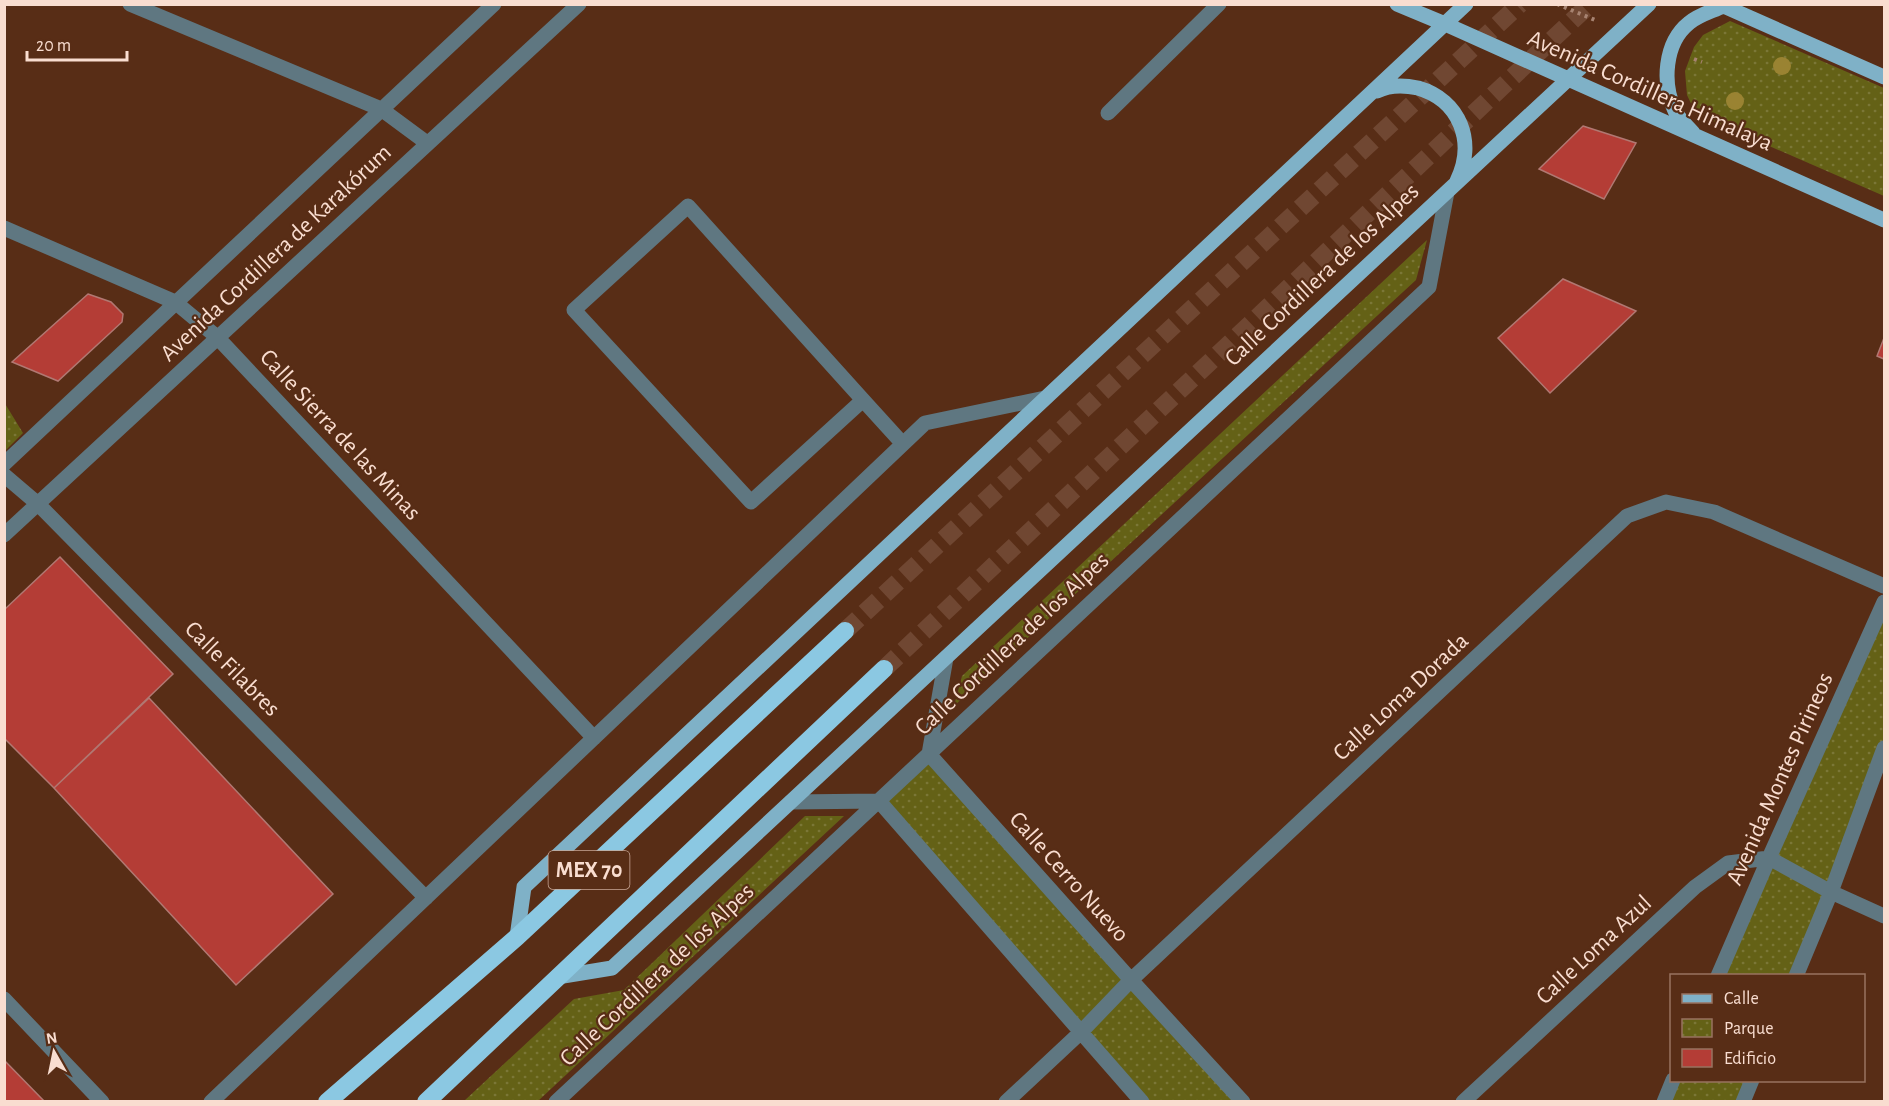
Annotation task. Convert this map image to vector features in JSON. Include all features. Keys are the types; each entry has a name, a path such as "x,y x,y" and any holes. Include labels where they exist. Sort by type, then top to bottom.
{"highway":[{"name":"MEX 70","path":"327,1101 516,937 845,631"},
{"name":"MEX 70","path":"426,1101 884,669"}],"main road":[{"name":"Avenida Cordillera Himalaya","path":"1397,4 1884,220"},
{"path":"516,937 524,887 1466,4"},
{"name":"Calle Cordillera de los Alpes","path":"557,977 612,968 1649,4"},
{"path":"1696,137 1675,111 1666,72 1671,50 1689,23 1721,5 1884,77"},
{"path":"1368,97 1394,86 1410,86 1429,92 1453,111 1461,125 1465,140 1464,160 1458,180 1447,192"}],"street":[{"path":"130,4 381,110 427,143"},
{"name":"Avenida Cordillera de Karakórum","path":"4,464 494,4"},
{"name":"Avenida Cordillera de Karakórum","path":"4,535 579,4"},
{"path":"1108,113 1219,4"},
{"name":"Calle Cordillera de los Alpes","path":"556,1101 1429,287 1447,192"},
{"path":"863,400 751,502 573,310 688,206 903,444"},
{"name":"Calle Sierra de las Minas","path":"4,228 176,302 217,337 594,738"},
{"path":"211,1101 925,423 1045,398"},
{"name":"Calle Filabres","path":"4,474 38,504 426,898"},
{"name":"Calle Loma Dorada","path":"1006,1101 1081,1032 1131,980 1627,516 1666,502 1714,512 1884,586"},
{"name":"Avenida Montes Pirineos","path":"1718,974 1884,602"},
{"path":"929,754 946,658"},
{"path":"1796,974 1831,892 1884,748"},
{"name":"Calle Cerro Nuevo","path":"929,754 1131,980 1243,1101"},
{"path":"791,802 879,801 1142,1101"},
{"path":"1769,858 1831,892 1884,916"},
{"name":"Calle Loma Azul","path":"1464,1101 1695,886 1728,863 1769,858"},
{"path":"4,999 102,1101"},
{"path":"1664,1101 1672,1082"},
{"path":"1743,1101 1751,1082"}],"green space":[{"path":"1730,21 1884,88 1884,196 1696,114 1687,95 1685,71 1694,47 1703,35"},
{"path":"1427,240 1416,280 954,706 962,676"},
{"path":"4,402 23,433 5,451 4,451"},
{"path":"1884,602 1884,748 1796,974 1719,974"},
{"path":"924,749 1243,1101 1142,1101 879,801"},
{"path":"805,816 844,816 538,1101 464,1101 574,999 624,990"},
{"path":"1673,1082 1752,1082 1743,1101 1664,1102"}],"building":[{"path":"1583,126 1636,143 1604,199 1539,169"},
{"path":"1563,279 1636,311 1550,393 1498,338"},
{"path":"88,294 111,302 123,314 122,322 58,381 12,362"},
{"path":"1884,338 1884,359 1877,356"},
{"path":"60,557 173,674 54,788 4,738 4,610"},
{"path":"149,698 333,894 236,985 54,788"},
{"path":"4,1060 45,1102 4,1102"}],"tunnel":[{"path":"845,631 1520,4"},
{"path":"884,669 1590,4"}]}
